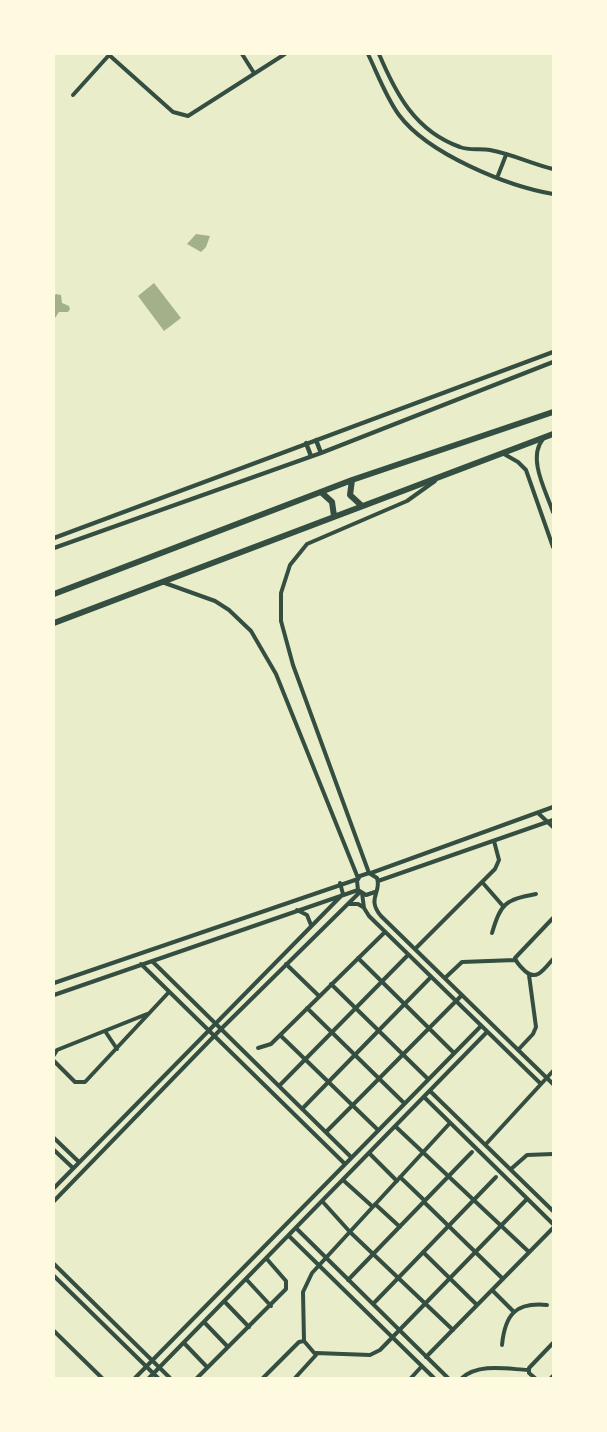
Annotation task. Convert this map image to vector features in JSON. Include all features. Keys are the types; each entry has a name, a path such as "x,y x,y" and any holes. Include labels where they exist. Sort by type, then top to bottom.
{"highway":[{"path":"54,594 352,480 553,412"},
{"path":"54,623 553,434"},
{"path":"352,480 350,495 362,506"},
{"path":"321,492 332,502 334,516"}],"street":[{"path":"73,95 110,54 173,112 188,116 285,54"},
{"path":"242,54 254,74"},
{"path":"368,54 388,98 400,116 412,128 446,153 482,172 553,194"},
{"path":"379,54 396,93 408,110 419,121 461,148 490,150 553,169"},
{"path":"497,178 506,155"},
{"path":"54,538 553,352"},
{"path":"54,548 321,453 484,387 553,362"},
{"path":"544,437 537,449 536,460 553,512"},
{"path":"316,440 321,453"},
{"path":"306,443 311,456"},
{"path":"502,452 518,462 526,470 553,546"},
{"path":"378,881 370,873 293,666 281,622 281,593 290,565 307,544 418,495 439,476"},
{"path":"117,514 121,525"},
{"path":"102,520 106,530"},
{"path":"162,582 215,601 230,610 251,631 276,674 358,878 364,908 369,916 541,1084"},
{"path":"54,589 62,590"},
{"path":"54,984 358,878 553,807"},
{"path":"538,813 553,827"},
{"path":"378,881 553,820"},
{"path":"415,949 497,865 498,856 494,841"},
{"path":"378,881 373,898 377,911 553,1084"},
{"path":"482,882 503,906"},
{"path":"340,883 343,894"},
{"path":"54,1201 214,1036 360,892"},
{"path":"54,995 343,894 360,892 366,895 375,892"},
{"path":"54,1188 343,894"},
{"path":"492,933 498,913 503,906 518,897 536,894"},
{"path":"347,906 354,903 364,908"},
{"path":"298,910 307,915 311,926"},
{"path":"369,916 377,911"},
{"path":"444,978 462,962 515,960 553,918"},
{"path":"229,922 232,933"},
{"path":"258,1048 271,1044 385,932"},
{"path":"279,1086 408,955"},
{"path":"358,958 454,1053"},
{"path":"529,975 538,975 553,959"},
{"path":"515,960 529,975 536,1028 534,1034 518,1050"},
{"path":"152,961 351,1157"},
{"path":"141,964 345,1164"},
{"path":"286,964 319,996"},
{"path":"262,975 269,981"},
{"path":"302,1109 431,977"},
{"path":"66,979 70,990"},
{"path":"331,984 428,1079"},
{"path":"54,1061 75,1082 82,1083 88,1080 169,992"},
{"path":"326,1132 462,995"},
{"path":"307,1008 404,1103"},
{"path":"54,1055 58,1050 149,1013"},
{"path":"135,1378 481,1026"},
{"path":"104,1031 117,1049"},
{"path":"149,1378 487,1032"},
{"path":"280,1034 378,1130"},
{"path":"486,1144 553,1071"},
{"path":"430,1090 553,1210"},
{"path":"277,1098 284,1091"},
{"path":"424,1098 553,1226 426,1357"},
{"path":"136,1103 143,1109"},
{"path":"450,1123 309,1277 303,1292 304,1341 316,1354 370,1355 380,1350 527,1199"},
{"path":"395,1126 529,1252"},
{"path":"54,1138 79,1162"},
{"path":"54,1150 73,1168"},
{"path":"348,1280 472,1152"},
{"path":"369,1153 397,1180"},
{"path":"511,1169 527,1155 553,1154"},
{"path":"400,1177 503,1279"},
{"path":"373,1304 496,1177"},
{"path":"513,1185 520,1178"},
{"path":"343,1180 400,1227"},
{"path":"322,1201 350,1232 453,1330"},
{"path":"307,1202 315,1209"},
{"path":"296,1228 448,1378"},
{"path":"289,1236 434,1378"},
{"path":"423,1252 477,1305"},
{"path":"197,1378 285,1292 287,1284 266,1258"},
{"path":"54,1264 170,1378"},
{"path":"54,1276 158,1378"},
{"path":"246,1279 270,1306"},
{"path":"228,1284 235,1290"},
{"path":"492,1290 514,1312"},
{"path":"224,1301 248,1327"},
{"path":"502,1345 504,1327 514,1312 529,1304 547,1304"},
{"path":"375,1320 382,1313"},
{"path":"204,1322 228,1347"},
{"path":"54,1331 102,1378"},
{"path":"263,1378 299,1342 304,1341"},
{"path":"184,1343 207,1367"},
{"path":"462,1378 480,1369 528,1370 553,1344"},
{"path":"295,1378 315,1358 316,1354"},
{"path":"410,1378 422,1366"},
{"path":"528,1370 534,1378"}],"shaded area":[{"path":"196,234 210,236 206,247 201,252 187,244"},
{"path":"154,283 181,318 164,331 138,296"},
{"path":"56,294 61,295 62,303 69,306 70,309 68,312 59,312 55,318 54,296"}]}
